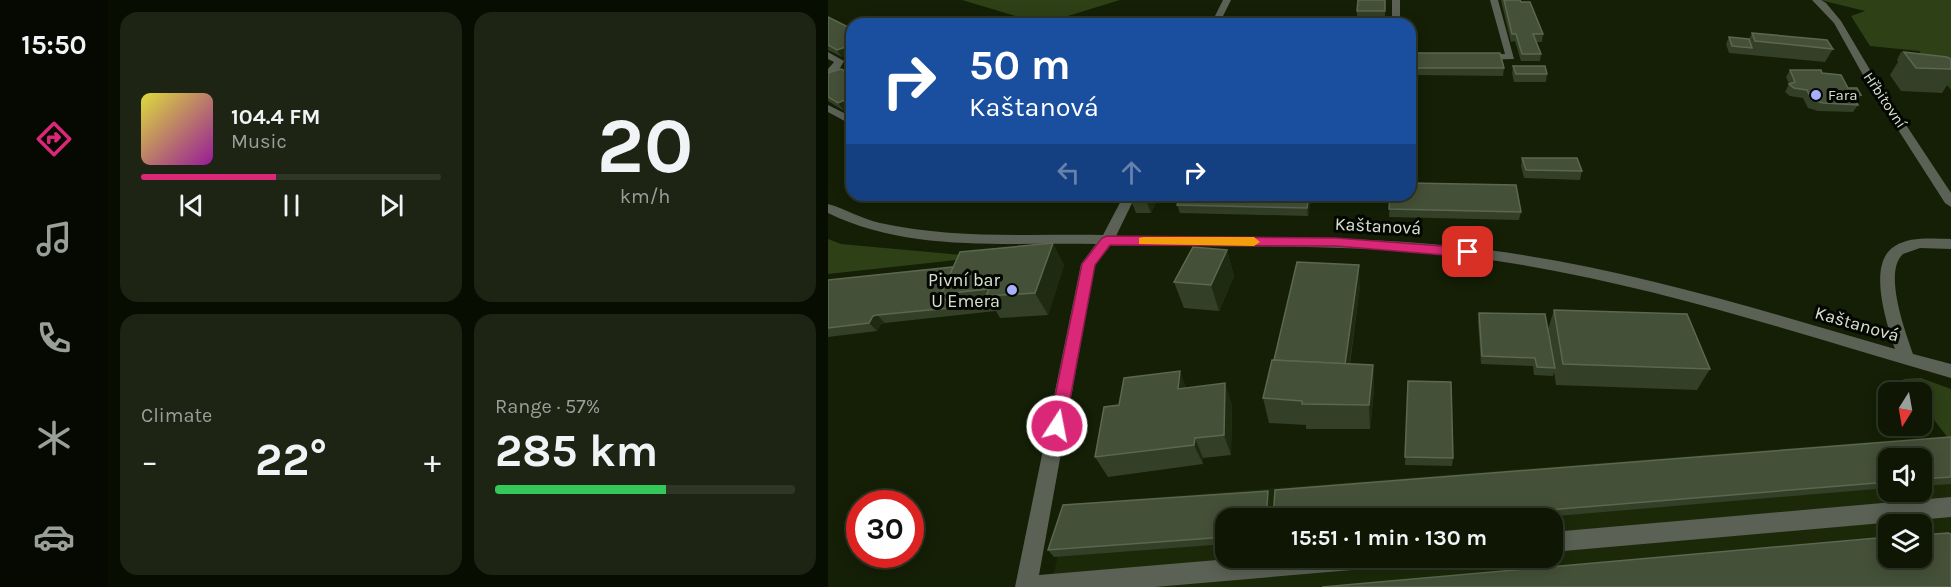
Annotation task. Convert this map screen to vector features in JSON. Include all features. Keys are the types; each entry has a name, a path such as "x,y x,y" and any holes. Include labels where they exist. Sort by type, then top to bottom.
{"street":[{"path":"1218,18 1227,0"},
{"path":"1396,0 1396,18"},
{"path":"1466,57 1511,57 1494,0"},
{"name":"Hřbitovní","path":"1816,0 1826,7 1866,72 1919,149 1951,203"},
{"path":"828,56 838,61 836,68 828,73"},
{"path":"828,108 846,118"},
{"path":"1026,587 1088,264 1107,240 1127,201"},
{"name":"Kaštanová","path":"832,215 903,231 1107,240 1336,242 1489,255 1549,264 1678,294 1951,371"},
{"path":"1906,359 1889,291 1887,271 1894,254 1904,248 1917,244 1951,244"},
{"path":"1563,541 1951,507"},
{"path":"1031,587 1249,568"}],"shaded area":[{"path":"962,0 1120,0 1062,18 1022,18"},
{"path":"1820,0 1951,0 1951,90 1919,51 1870,46 1851,16 1865,11"},
{"path":"828,239 841,244 984,257 828,274"},
{"path":"1921,378 1932,382 1905,382 1903,379"},
{"path":"1932,382 1951,389 1951,442 1932,417"},
{"path":"1946,436 1951,442 1951,587 1051,587 1069,504"}],"building":[{"path":"1358,0 1385,0 1385,11 1357,11"},
{"path":"1504,0 1530,2 1543,34 1533,34 1541,54 1522,54 1516,34 1512,34"},
{"path":"828,17 846,26 846,47 837,50 828,45"},
{"path":"1752,33 1827,40 1833,49 1755,41"},
{"path":"1729,37 1749,39 1752,48 1732,46"},
{"path":"1904,52 1947,57 1951,59 1951,69 1916,68"},
{"path":"1416,53 1500,53 1504,68 1416,68"},
{"path":"1513,66 1545,66 1547,74 1516,74"},
{"path":"841,69 846,72 846,100 838,103 828,97 828,73"},
{"name":"Fara","path":"1790,70 1821,70 1822,73 1841,75 1848,88 1857,88 1861,95 1852,94 1858,105 1812,100 1807,90 1794,88 1789,84 1795,82"},
{"path":"1522,158 1577,158 1582,171 1526,170"},
{"path":"1416,183 1516,185 1521,212 1389,209 1390,201 1416,201"},
{"path":"1179,201 1308,201 1307,208 1177,205"},
{"path":"1053,243 1035,293 986,296 989,289 941,294 960,252"},
{"path":"1193,247 1227,250 1211,285 1174,282"},
{"path":"1297,262 1359,265 1345,364 1274,360"},
{"path":"953,267 941,294 950,308 877,315 873,316 869,323 828,328 828,280"},
{"path":"1554,310 1687,314 1710,369 1563,364"},
{"path":"1479,313 1545,314 1555,368 1537,367 1535,358 1482,356"},
{"path":"1272,360 1373,365 1369,405 1302,404 1302,401 1263,398"},
{"path":"1180,371 1178,389 1225,383 1224,435 1195,438 1194,445 1095,457 1104,407 1119,405 1124,378"},
{"path":"1408,381 1451,382 1453,458 1405,457"},
{"path":"1951,437 1951,477 1932,478 1932,448 1878,448 1878,483 1563,509 1274,508 1275,490"},
{"path":"1268,491 1267,508 1215,508 1215,538 1048,550 1063,505"},
{"path":"1932,534 1951,534 1951,587 1322,587 1537,568 1563,568 1563,566 1878,538 1878,568 1932,568"}],"slow traffic":[{"path":"1143,241 1254,242"}],"place":[{"name":"Fara","path":"1816,95"},
{"name":"Pivní bar U Emera","path":"1012,290"}],"route":[{"path":"1057,426 1088,264 1107,240 1336,242 1468,252"}]}
